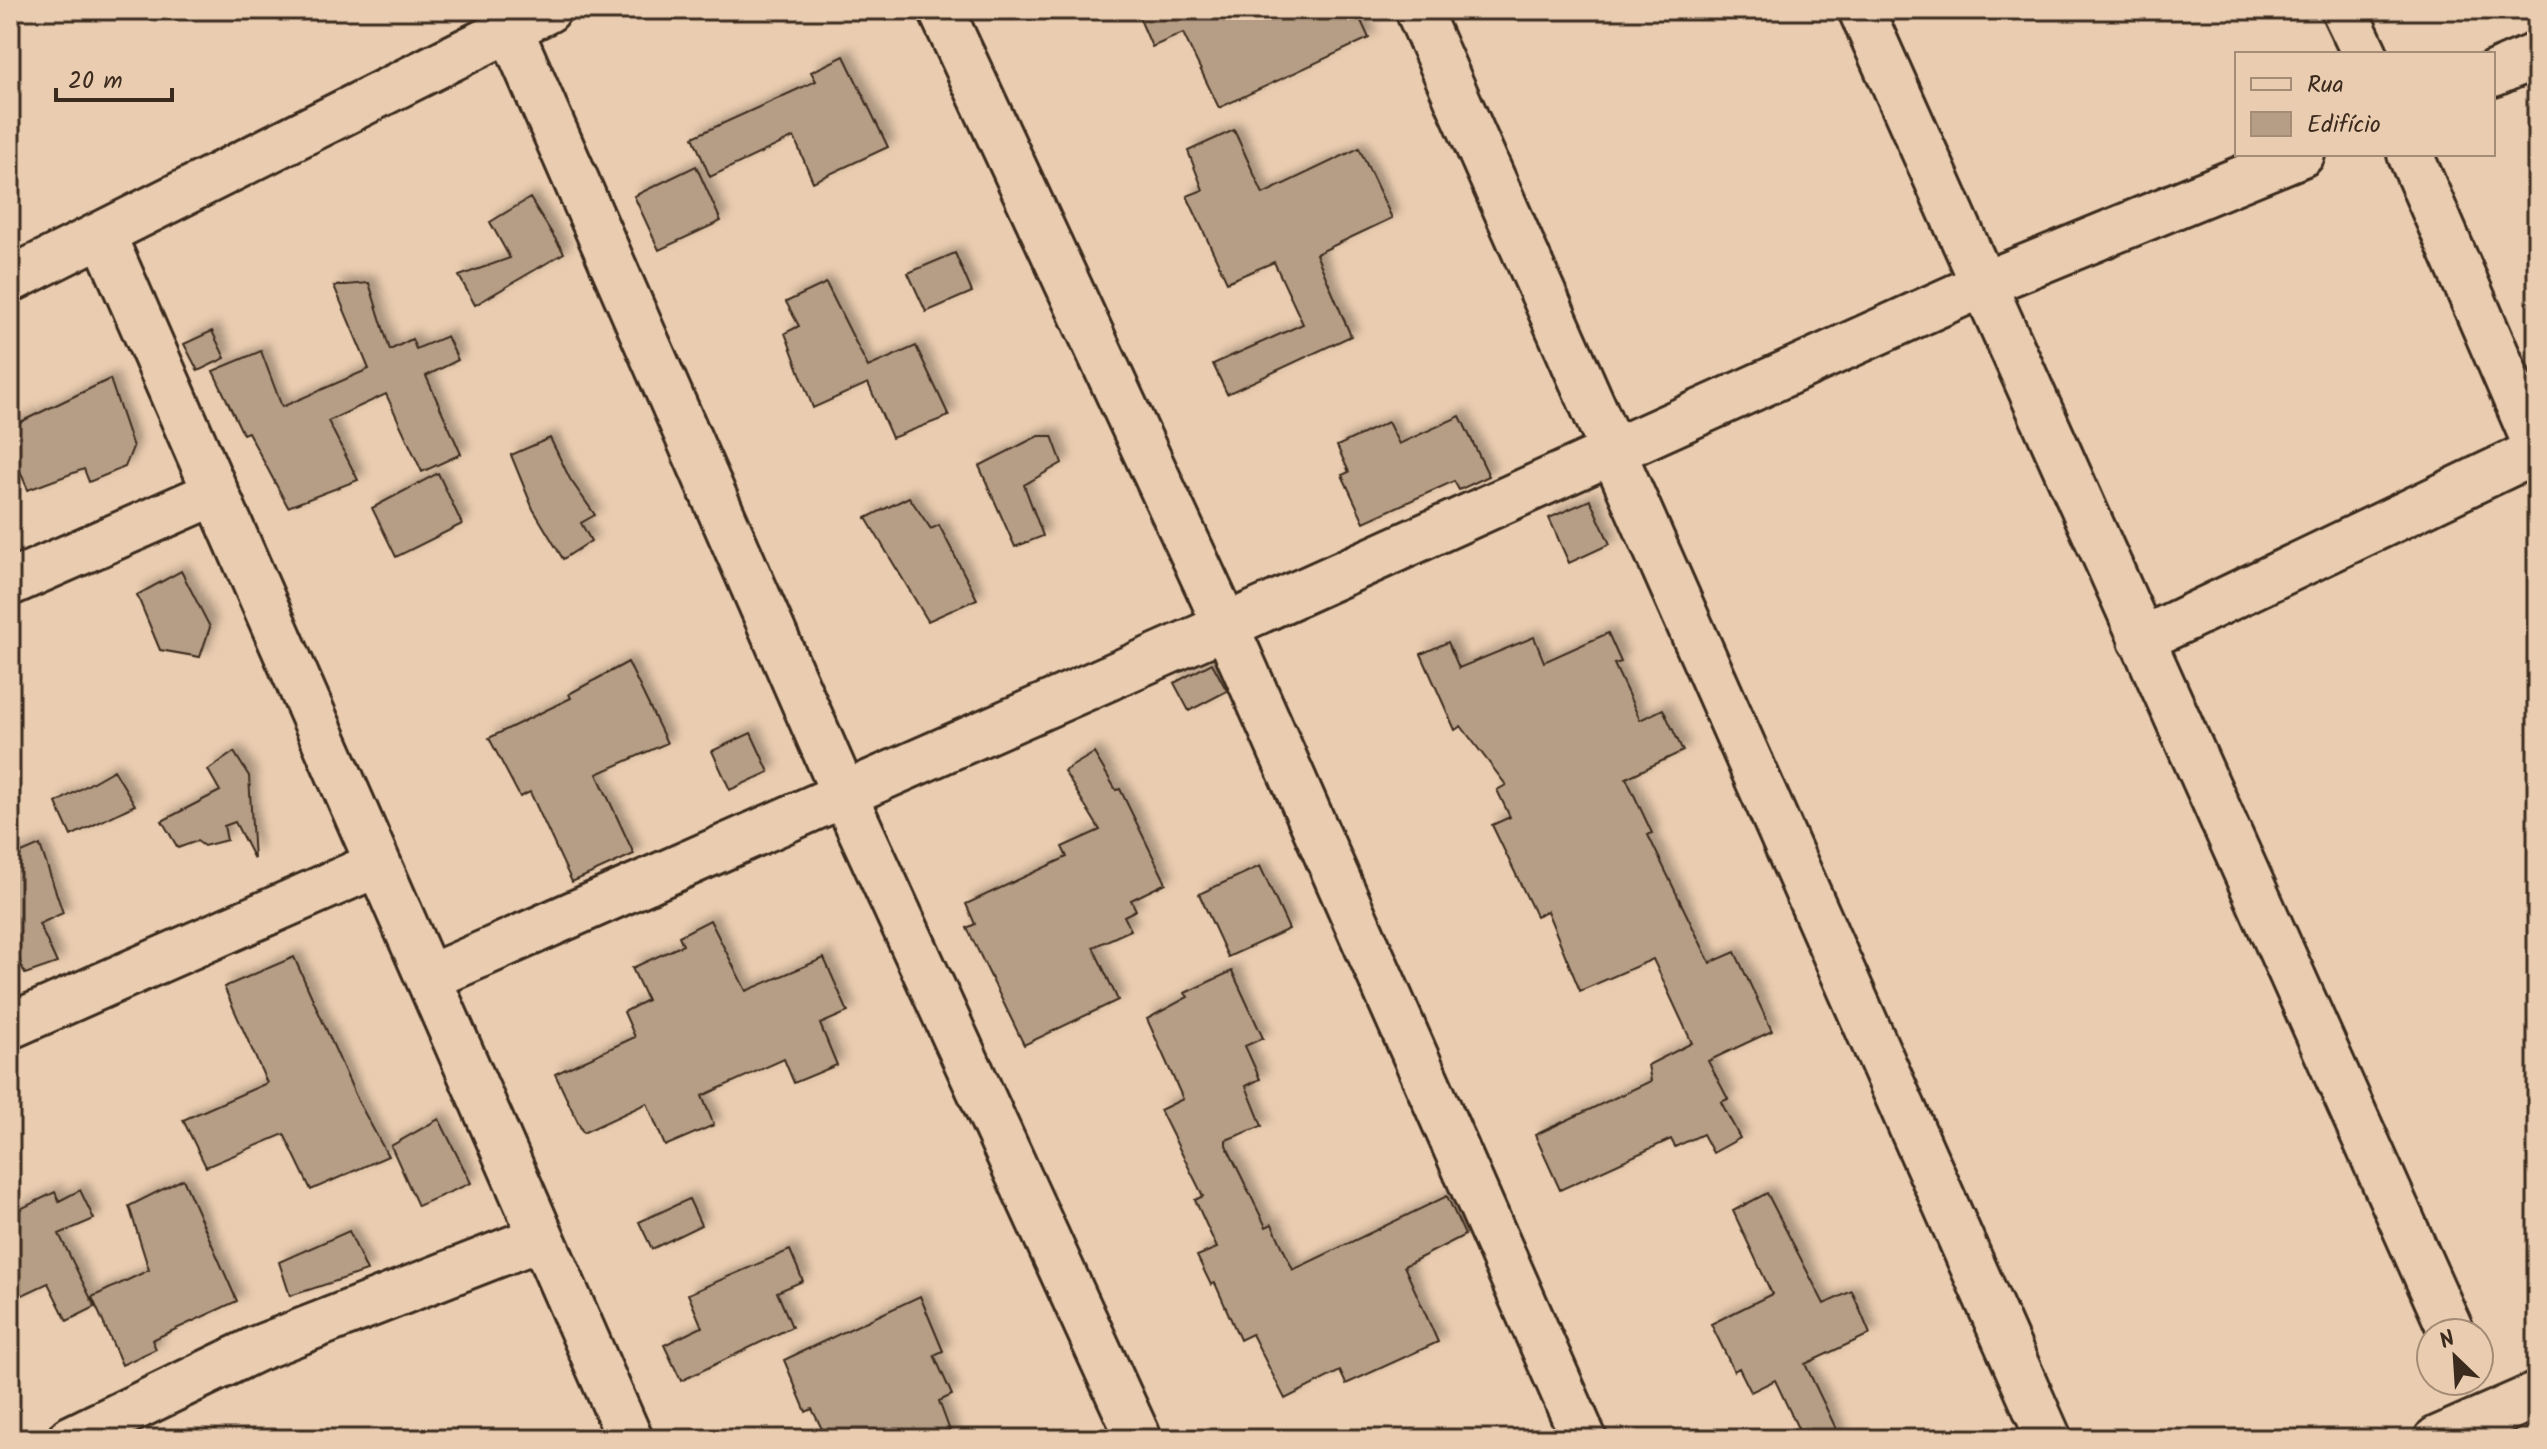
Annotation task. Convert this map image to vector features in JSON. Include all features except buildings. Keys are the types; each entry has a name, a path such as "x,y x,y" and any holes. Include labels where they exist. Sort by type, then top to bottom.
{"street":[{"path":"10,280 548,10"},
{"path":"941,10 1226,626 1584,1439"},
{"path":"1418,10 2049,1439"},
{"path":"1861,10 2445,1317"},
{"path":"2344,10 2364,52"},
{"path":"510,29 843,792 1139,1439"},
{"path":"2495,73 2537,55"},
{"path":"428,978 843,792 1226,626 1610,450 1982,285 2297,156"},
{"path":"2141,640 2537,450 2411,156"},
{"path":"103,235 630,1439"},
{"path":"10,583 215,493"},
{"path":"10,1026 378,864"},
{"path":"70,1439 256,1349 540,1238"},
{"path":"2437,1439 2482,1399 2537,1395"}]}
